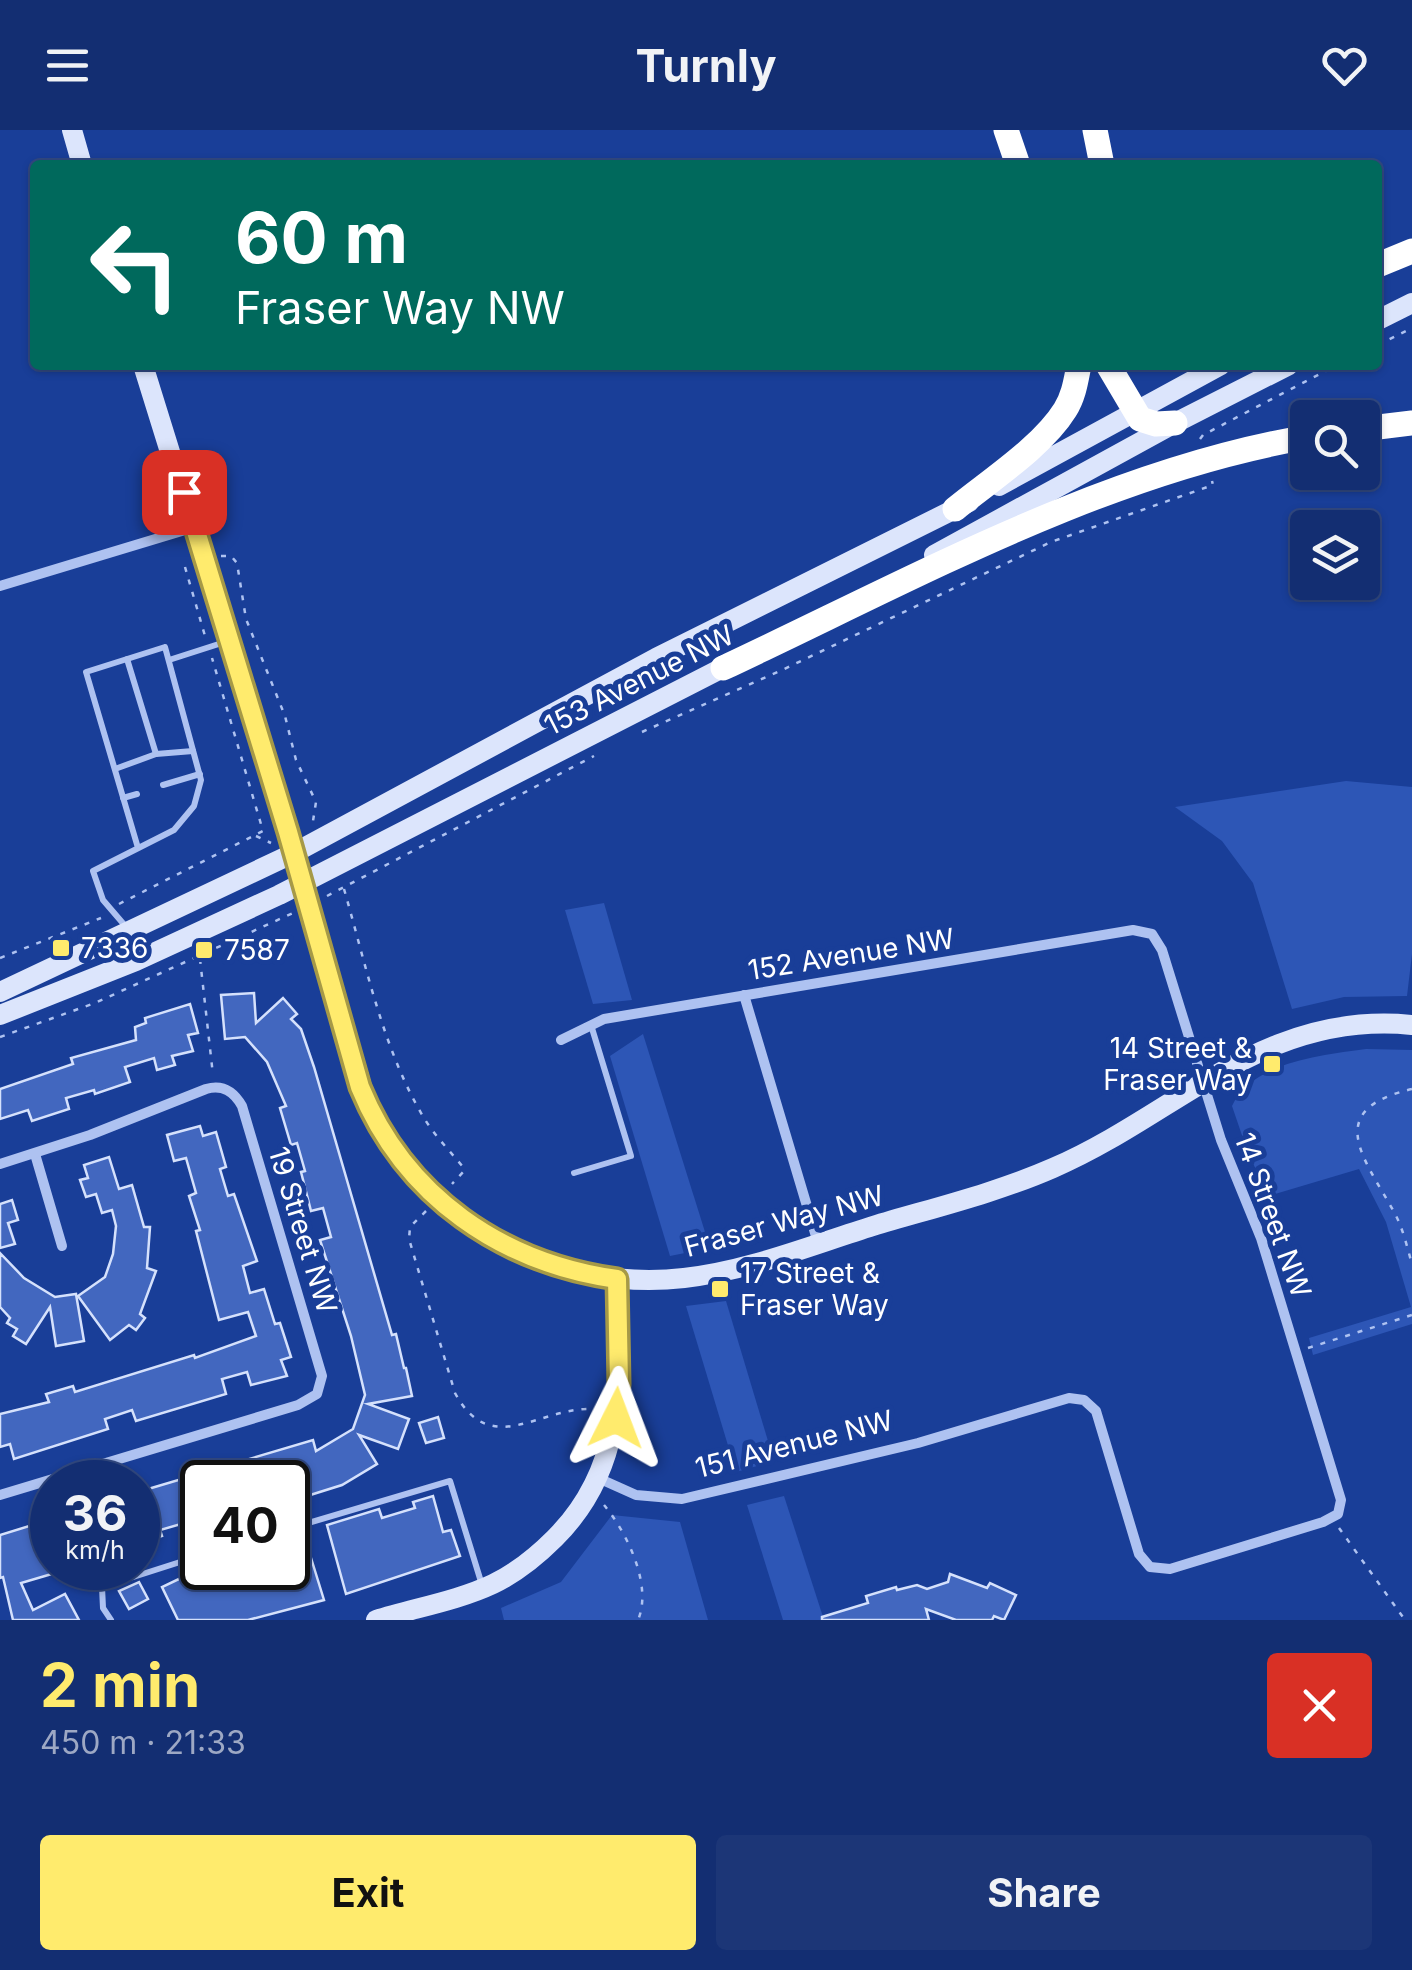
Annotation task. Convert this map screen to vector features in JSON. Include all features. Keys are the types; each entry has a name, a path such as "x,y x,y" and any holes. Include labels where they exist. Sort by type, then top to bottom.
{"highway":[{"path":"1006,130 1016,160"},
{"path":"1096,130 1101,160"},
{"path":"1382,263 1412,251"},
{"path":"955,510 1046,434 1066,409 1078,370"},
{"path":"1111,370 1133,413 1148,422 1175,422"},
{"path":"1380,427 1412,423"},
{"path":"723,668 1032,524 1120,488 1214,458 1290,441"}],"main road":[{"path":"72,130 81,160"},
{"path":"1382,278 1412,261"},
{"path":"1382,318 1412,303"},
{"name":"Fraser Way NW","path":"145,370 294,853 360,1087 374,1121 402,1161 462,1219 507,1247 566,1270 617,1279 700,1276 1052,1168 1126,1130 1240,1059 1300,1036 1348,1026 1412,1025"},
{"name":"153 Avenue NW","path":"0,992 294,853 656,658 955,510 1212,370"},
{"name":"153 Avenue NW","path":"0,1015 136,961 301,884 723,668 1175,422 1279,370"},
{"path":"384,1619 482,1588 510,1574 546,1546 577,1514 598,1478 616,1418 617,1279"}],"street":[{"path":"0,586 196,527"},
{"name":"152 Avenue NW","path":"561,1040 604,1019 1133,930 1152,934"},
{"name":"14 Street NW","path":"1152,934 1162,950 1229,1163 1261,1238 1297,1352 1340,1492 1335,1516"},
{"path":"744,995 818,1242"},
{"path":"0,1164 218,1087"},
{"name":"19 Street NW","path":"0,1496 298,1405 316,1394 321,1384 320,1367 242,1106 235,1096 218,1087"},
{"path":"35,1154 62,1246"},
{"name":"151 Avenue NW","path":"598,1478 636,1495 682,1499 918,1443 1060,1400 1084,1400 1100,1418 1139,1554 1150,1567 1170,1569 1335,1516"}],"lane":[{"path":"169,660 230,641"},
{"path":"132,932 103,900 93,871 174,830 194,806 201,780 165,647 86,672 138,848"},
{"path":"127,658 156,754"},
{"path":"114,770 156,754 193,750"},
{"path":"163,786 200,774"},
{"path":"123,798 137,794"},
{"path":"574,1174 631,1156 591,1024"},
{"path":"310,1522 450,1481 482,1588"},
{"path":"111,1620 103,1608 102,1587 180,1561"}],"path":[{"path":"1382,343 1412,328"},
{"path":"1200,442 1202,435 1327,370"},
{"path":"630,737 782,670 1051,542 1213,484 1210,473"},
{"path":"222,555 231,556 237,563 246,619 285,716 296,760 316,802 312,815"},
{"path":"185,567 204,633"},
{"path":"123,901 263,831 213,662"},
{"path":"329,895 597,754"},
{"path":"254,836 271,843"},
{"path":"344,888 406,1082 426,1122 463,1167 464,1171 448,1188"},
{"path":"0,958 100,918"},
{"path":"0,1037 95,1004 283,918"},
{"path":"200,957 218,1087"},
{"path":"1412,1088 1371,1105 1357,1123 1364,1163 1398,1220 1412,1264"},
{"path":"427,1209 410,1227 409,1239 455,1393 465,1408 481,1422 502,1428 568,1410 596,1410"},
{"path":"1297,1352 1412,1316"},
{"path":"602,1504 628,1538 643,1600 638,1620"},
{"path":"1335,1516 1405,1620"}],"shaded area":[{"path":"1346,781 1412,787 1412,954 1407,996 1344,997 1292,1009 1253,883 1222,841 1175,807"},
{"path":"604,903 632,1000 593,1004 565,910"},
{"path":"643,1034 710,1248 670,1256 610,1056"},
{"path":"1366,1049 1412,1050 1412,1324 1313,1355 1309,1338 1411,1307 1386,1222 1359,1169 1268,1196 1232,1106 1255,1079 1272,1070 1310,1058"},
{"path":"726,1301 774,1461 736,1472 686,1306"},
{"path":"784,1496 824,1620 783,1620 747,1505"},
{"path":"612,1515 680,1522 708,1620 504,1620 501,1608 561,1582"}],"building":[{"path":"254,993 256,1023 283,998 297,1014 291,1019 301,1029 314,1067 412,1396 368,1404 409,1419 398,1449 359,1435 377,1464 342,1485 310,1495 310,1460 246,1460 313,1440 316,1451 353,1429 365,1395 351,1336 320,1240 331,1237 323,1208 311,1211 297,1143 291,1145 280,1108 286,1106 267,1062 245,1037 225,1039 221,995"},
{"path":"190,1004 198,1033 188,1035 193,1051 172,1056 175,1065 157,1070 154,1058 125,1067 130,1082 95,1094 94,1090 66,1098 69,1109 32,1121 28,1110 0,1119 0,1089 73,1064 71,1058 136,1040 135,1027 146,1023 145,1018"},
{"path":"200,1126 203,1136 216,1132 226,1167 220,1169 228,1196 234,1194 257,1261 243,1266 250,1293 264,1289 275,1324 280,1323 291,1357 281,1360 287,1376 251,1385 247,1372 222,1379 226,1394 136,1421 132,1410 105,1419 108,1429 14,1459 10,1444 0,1447 0,1414 49,1402 46,1394 73,1386 75,1392 256,1336 248,1312 219,1320 189,1196 196,1193 186,1158 174,1161 167,1135"},
{"path":"109,1157 119,1189 132,1185 144,1227 150,1227 147,1268 156,1271 140,1314 145,1318 136,1330 129,1325 110,1340 78,1296 105,1277 113,1254 116,1226 112,1210 102,1213 96,1194 86,1197 80,1180 88,1178 84,1165"},
{"path":"12,1200 18,1220 8,1223 15,1244 0,1248 0,1204"},
{"path":"0,1253 24,1278 55,1297 76,1294 84,1341 56,1346 50,1307 26,1344 13,1336 17,1329 7,1323 10,1318 0,1307"},
{"path":"438,1417 444,1438 426,1443 419,1423"},
{"path":"180,1480 180,1524 160,1530 160,1485"},
{"path":"433,1496 443,1532 451,1530 460,1556 346,1594 327,1525 379,1509 382,1518 415,1508 413,1502"},
{"path":"30,1526 30,1580 21,1583 33,1610 65,1594 79,1620 13,1620 3,1577 0,1578 0,1535"},
{"path":"310,1555 324,1600 248,1620 178,1620 162,1587 180,1578 180,1590 310,1590"},
{"path":"950,1574 987,1588 990,1583 1016,1595 1004,1620 994,1616 992,1620 956,1620 926,1609 929,1620 822,1620 868,1603 866,1596 896,1587 897,1590 917,1585 927,1589 948,1582"},
{"path":"143,1590 148,1599 129,1609 119,1591"}],"place":[{"name":"7336","path":"61,948"},
{"name":"7587","path":"204,950"},
{"name":"14 Street & Fraser Way","path":"1272,1064"},
{"name":"17 Street & Fraser Way","path":"720,1289"}],"route":[{"path":"184,492 288,832 360,1087 374,1121 416,1176 480,1232 537,1261 617,1279 616,1418"}]}
